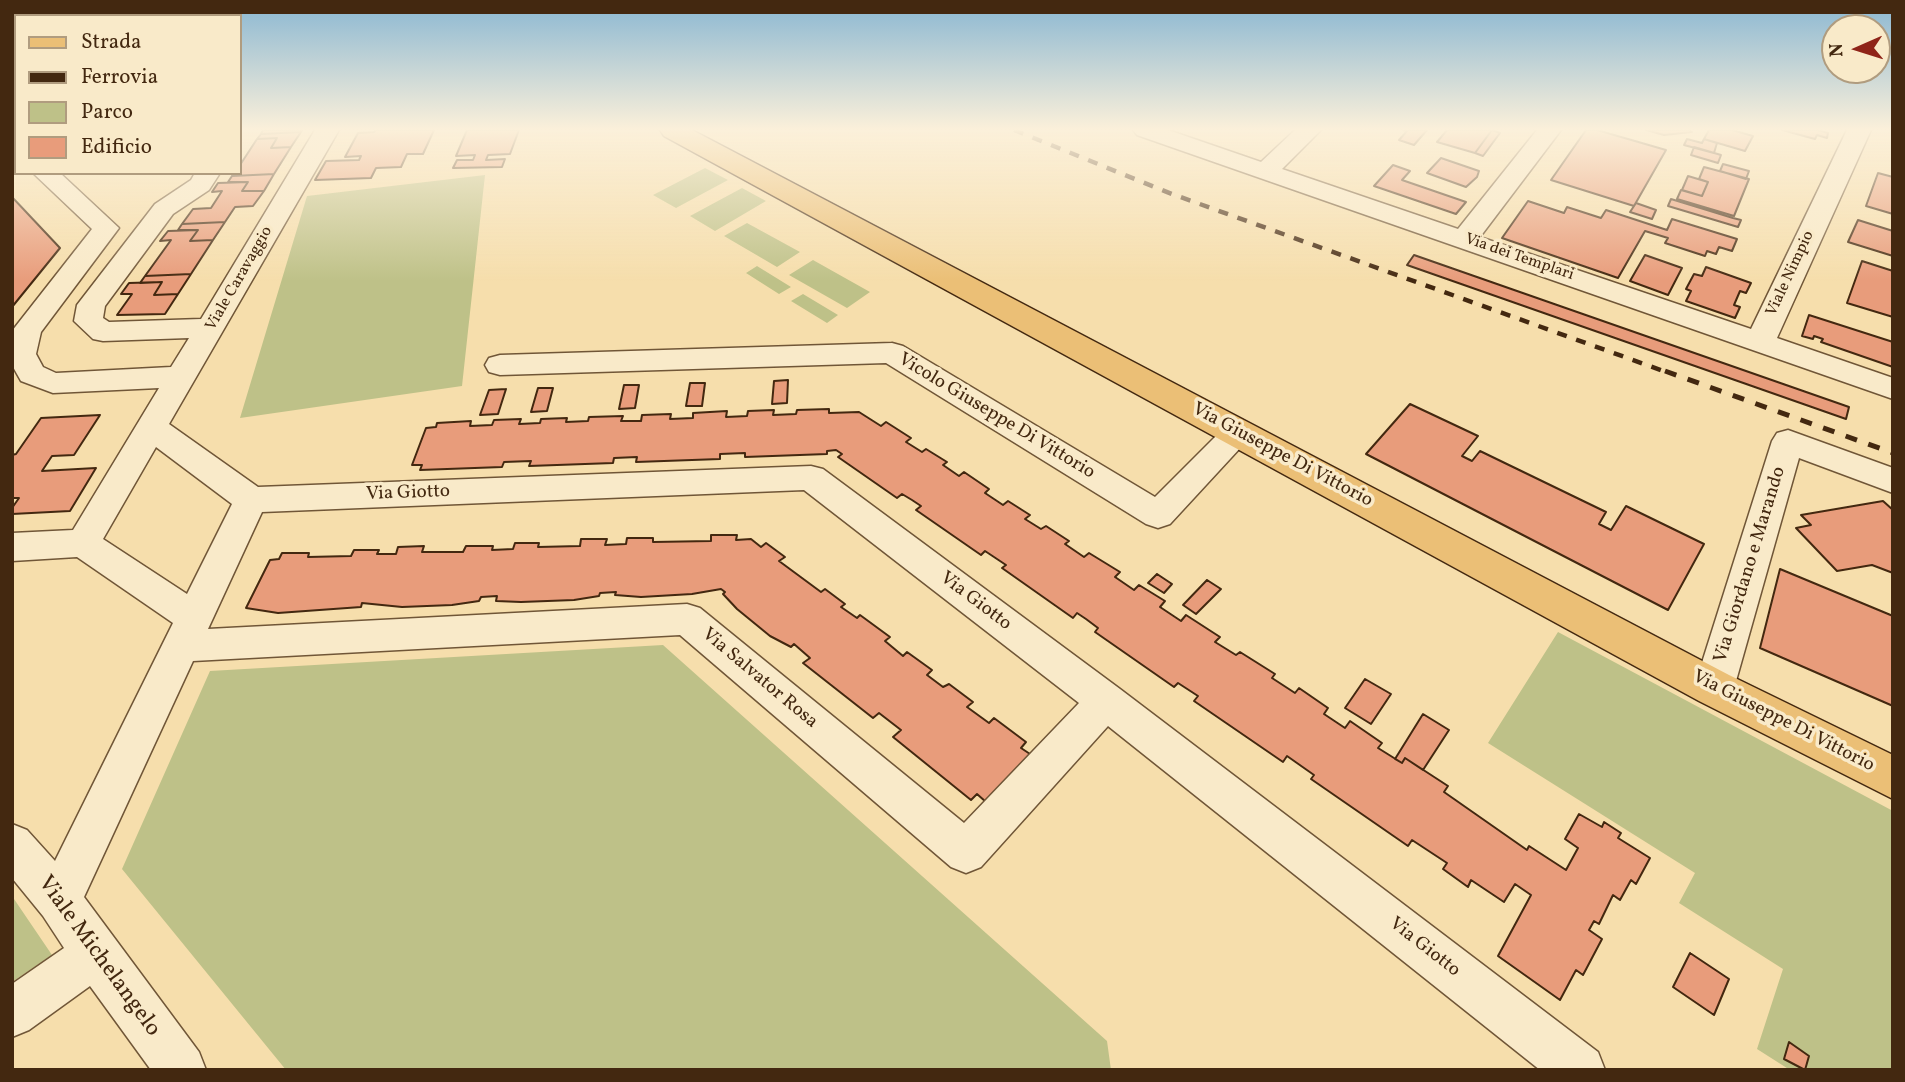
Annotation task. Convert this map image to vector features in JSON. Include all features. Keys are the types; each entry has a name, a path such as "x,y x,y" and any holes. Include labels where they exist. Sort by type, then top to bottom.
{"main road":[{"name":"Via Giuseppe Di Vittorio","path":"767,180 1714,688 1893,778"}],"street":[{"path":"53,180 106,228 150,226"},
{"path":"203,180 163,209 91,305 88,321 103,332 212,328"},
{"name":"Viale Caravaggio","path":"83,544 298,180"},
{"name":"Via dei Templari","path":"1296,180 1893,389"},
{"path":"1464,239 1510,180"},
{"name":"Viale Nimpio","path":"1760,342 1835,180"},
{"path":"106,228 27,331 21,354 33,373 53,383 183,377"},
{"name":"Vicolo Giuseppe Di Vittorio","path":"500,365 892,353 1158,515 1238,433"},
{"path":"59,900 251,500 153,429"},
{"name":"Via Giordano e Marando","path":"1714,688 1788,441 1893,481"},
{"name":"Via Giotto","path":"251,500 811,478 1106,701 1580,1070"},
{"path":"12,547 83,544 188,632"},
{"name":"Via Salvator Rosa","path":"188,632 687,619 965,852 1106,701"},
{"name":"Viale Michelangelo","path":"12,845 59,900 95,954 181,1070"},
{"path":"12,1013 95,954"}],"green space":[{"path":"438,180 484,180 462,386 240,418 307,196"},
{"path":"681,180 727,180 676,208 653,195"},
{"path":"742,188 766,201 715,231 690,216"},
{"path":"747,223 800,252 777,267 724,236"},
{"path":"813,260 870,292 847,308 789,275"},
{"path":"757,266 791,287 779,294 746,273"},
{"path":"803,294 838,315 827,323 791,301"},
{"path":"1558,632 1893,811 1893,1070 1790,1070 1757,1049 1783,969 1679,903 1695,873 1488,743"},
{"path":"663,645 1107,1041 1111,1070 286,1070 122,869 210,671"},
{"path":"12,896 52,955 12,982"}],"building":[{"path":"270,180 264,191 242,191 248,182 228,182"},
{"path":"1379,180 1403,180 1466,202 1456,214 1374,186"},
{"path":"1448,180 1473,180 1466,187"},
{"path":"1553,180 1649,180 1634,206"},
{"path":"1686,180 1708,182 1702,196 1682,190"},
{"path":"1703,180 1748,180 1734,216 1677,199 1681,190 1702,196 1708,182"},
{"path":"1875,180 1893,180 1893,214 1866,206"},
{"path":"248,182 242,191 264,191 253,206 235,207 225,222 182,224 193,209 211,208 222,191 212,192 218,183"},
{"path":"12,197 60,248 12,307"},
{"path":"1671,199 1741,220 1738,227 1668,206"},
{"path":"1528,201 1564,213 1567,207 1601,218 1606,210 1667,230 1672,219 1737,239 1732,251 1719,247 1716,254 1707,251 1705,256 1665,243 1668,238 1645,231 1618,278 1502,238"},
{"path":"1636,203 1656,210 1652,219 1630,212"},
{"path":"1858,220 1893,231 1893,256 1848,242"},
{"path":"225,222 213,240 190,241 198,230 178,230 182,224"},
{"path":"198,230 190,241 213,240 191,274 145,276 171,240 160,241 168,231"},
{"path":"1414,255 1849,407 1846,419 1407,265"},
{"path":"1645,255 1682,268 1668,295 1630,281"},
{"path":"1862,261 1893,271 1893,317 1847,303"},
{"path":"1706,267 1751,283 1746,293 1740,291 1734,305 1740,307 1735,318 1686,301 1691,291 1686,289 1694,274 1702,276"},
{"path":"191,274 178,294 154,295 162,282 140,283 145,276"},
{"path":"162,282 154,295 178,294 165,314 117,315 132,294 121,294 129,283"},
{"path":"1809,315 1893,342 1893,367 1821,342 1823,339 1802,336"},
{"path":"788,380 787,403 772,404 774,381"},
{"path":"690,383 705,383 702,406 686,406"},
{"path":"624,385 639,385 635,408 619,409"},
{"path":"538,388 553,388 547,411 531,412"},
{"path":"506,389 498,414 480,415 489,390"},
{"path":"1410,404 1478,436 1462,456 1472,461 1480,451 1606,512 1599,524 1611,530 1626,506 1704,544 1668,610 1366,454"},
{"path":"829,409 829,413 859,412 881,426 886,422 911,438 906,442 922,452 926,449 947,462 943,465 959,476 964,472 989,489 985,493 1003,505 1008,501 1030,515 1025,519 1041,529 1046,526 1069,541 1065,544 1084,557 1089,553 1120,572 1115,577 1134,590 1139,585 1165,601 1160,607 1181,621 1186,615 1220,637 1215,642 1236,655 1240,652 1275,674 1272,678 1295,693 1299,688 1328,708 1324,714 1345,728 1350,721 1382,743 1378,748 1402,763 1405,758 1448,786 1444,792 1527,850 1529,846 1566,870 1578,848 1565,839 1579,814 1602,827 1604,822 1621,833 1618,838 1650,858 1636,884 1631,880 1620,900 1613,895 1599,924 1594,921 1589,930 1602,939 1583,975 1576,970 1560,1000 1498,956 1531,895 1515,884 1504,902 1471,880 1468,887 1443,869 1447,863 1412,840 1408,846 1311,779 1314,775 1287,756 1283,762 1194,701 1198,696 1178,683 1174,687 1095,632 1098,628 1086,619 1077,613 1073,618 1002,568 1006,565 985,551 981,555 916,510 921,506 902,494 897,498 838,457 842,454 836,450 827,451 827,454 745,457 745,453 720,454 720,459 636,462 637,457 614,458 613,463 529,466 531,461 504,462 502,467 420,470 422,465 412,465 426,428 436,427 437,423 471,421 470,426 492,425 494,420 521,419 519,424 540,423 541,419 567,418 566,422 588,421 589,417 623,416 621,421 641,421 642,415 671,414 670,419 693,418 693,413 727,411 726,417 747,416 748,411 774,410 773,415 796,414 797,410"},
{"path":"100,415 74,455 52,456 42,471 96,468 70,511 12,514 12,508 19,498 12,498 12,455 16,454 41,418"},
{"path":"1883,501 1893,510 1893,573 1872,565 1837,571 1796,528 1811,525 1801,515"},
{"path":"711,535 737,535 736,540 751,539 761,547 766,543 785,557 779,561 821,592 825,589 845,604 841,607 857,618 860,615 890,637 885,641 903,656 907,652 932,670 927,675 943,687 949,684 973,702 967,707 989,723 994,718 1026,742 1021,748 1030,754 986,802 977,794 971,800 893,737 901,730 879,713 873,718 803,663 810,658 794,644 791,647 770,636 737,609 721,589 641,597 615,595 616,592 600,593 599,596 574,600 521,602 496,601 497,596 481,597 479,601 452,605 402,607 362,603 361,607 278,613 246,608 270,560 279,559 282,553 309,553 308,557 351,556 354,550 379,550 377,554 396,554 398,547 424,546 422,552 463,552 466,546 493,546 492,550 513,549 515,543 539,543 538,547 580,546 581,539 607,539 605,545 626,544 627,538 653,538 653,542 711,541"},
{"path":"1780,569 1893,616 1893,706 1760,648"},
{"path":"1157,574 1172,584 1164,593 1148,583"},
{"path":"1207,580 1221,589 1196,614 1183,605"},
{"path":"1365,679 1391,694 1371,724 1345,708"},
{"path":"1423,714 1449,730 1423,770 1405,758 1402,763 1395,759"},
{"path":"1690,953 1729,979 1714,1015 1673,987"},
{"path":"1789,1042 1809,1056 1805,1070 1784,1059"}],"railway":[{"path":"1139,180 1669,373"},
{"path":"1665,371 1893,453"}]}
